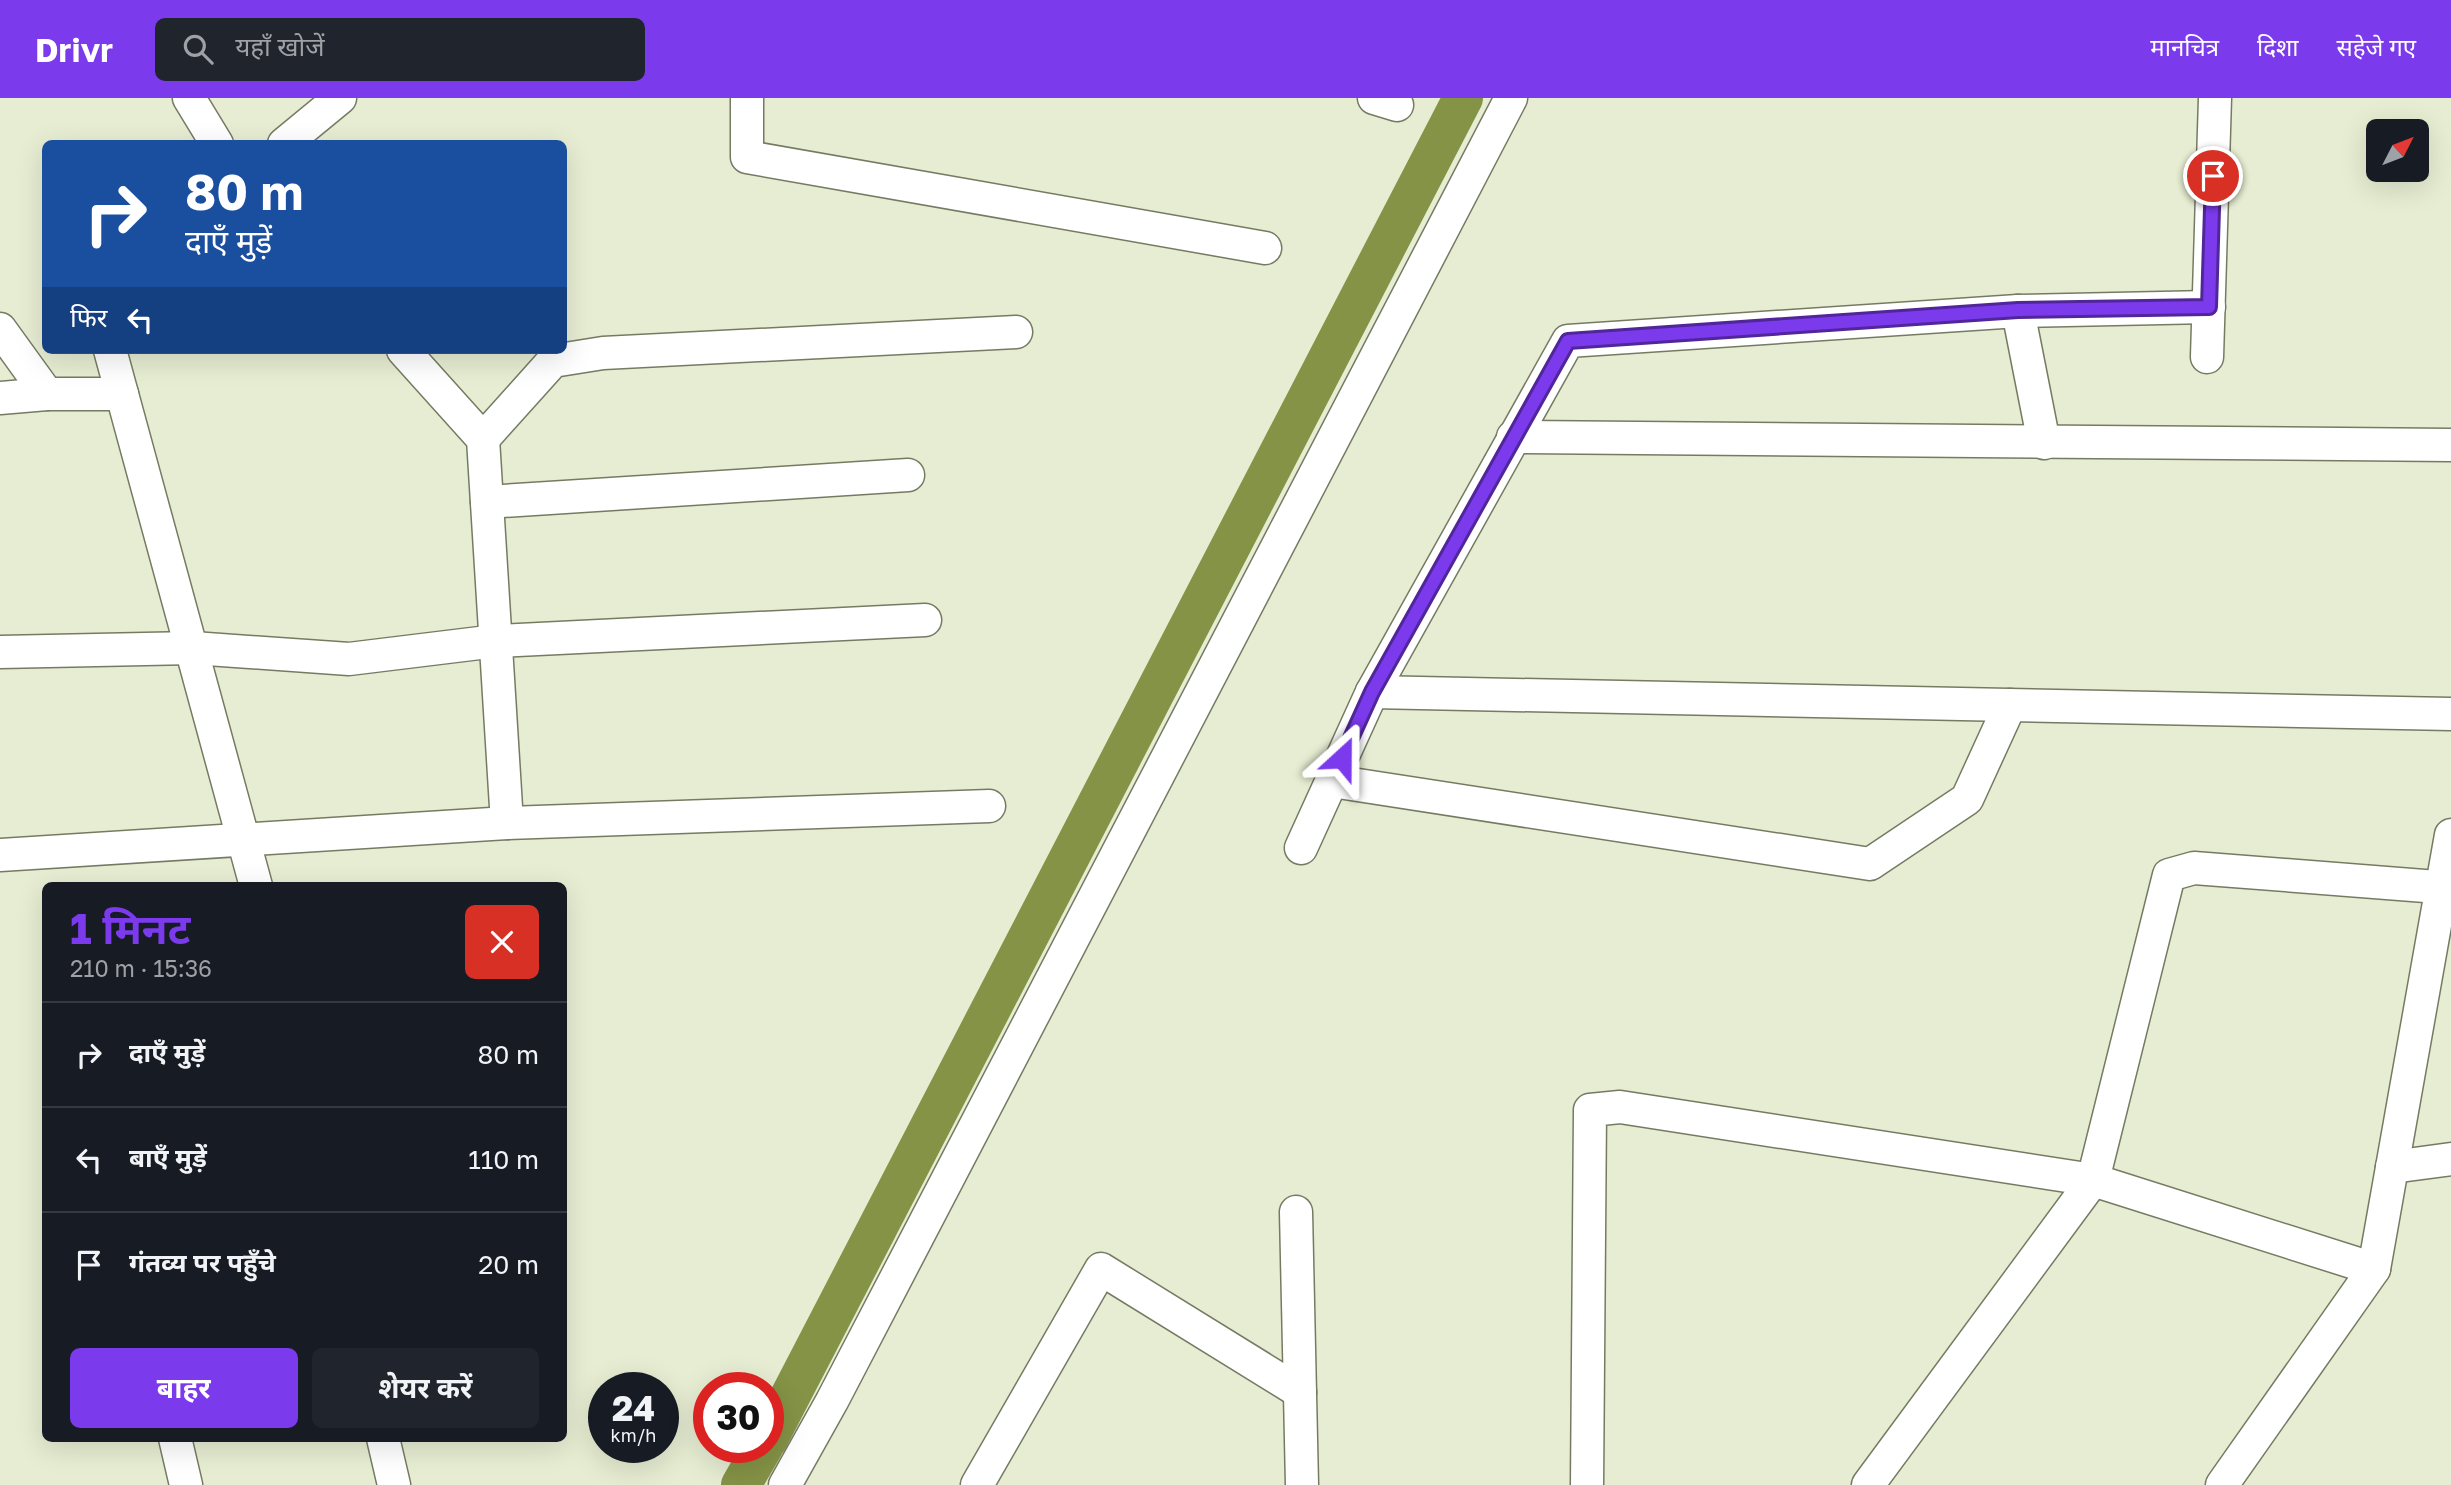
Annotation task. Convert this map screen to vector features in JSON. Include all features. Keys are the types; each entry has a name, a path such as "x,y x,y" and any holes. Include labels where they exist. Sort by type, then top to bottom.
{"street":[{"path":"189,98 215,140"},
{"path":"289,140 340,98"},
{"path":"747,98 747,157 1265,248"},
{"path":"785,1485 832,1401 1511,98"},
{"path":"2207,357 2216,98"},
{"path":"1301,848 1372,692 1563,345 1572,340 2018,310 2209,307"},
{"path":"2018,310 2044,443"},
{"path":"0,329 47,394"},
{"path":"484,439 553,361 603,353 1016,332"},
{"path":"111,354 246,840 255,882"},
{"path":"407,354 484,439 508,823"},
{"path":"0,398 47,394 122,394"},
{"path":"1513,437 2451,445"},
{"path":"487,502 908,475"},
{"path":"0,652 193,648 349,659 496,641 925,620"},
{"path":"1372,692 2451,714"},
{"path":"1332,781 1870,864 1967,799 2010,705"},
{"path":"0,855 508,823 989,806"},
{"path":"2221,1485 2374,1269 2446,888 2451,835"},
{"path":"1868,1485 2093,1180 2169,875 2194,868 2446,888"},
{"path":"1587,1485 1590,1110 1620,1107 2093,1180 2374,1269"},
{"path":"2392,1167 2451,1159"},
{"path":"1296,1212 1302,1485"},
{"path":"977,1485 1101,1269 1300,1392"},
{"path":"176,1442 186,1485"},
{"path":"384,1442 394,1485"}],"waterway":[{"path":"784,1408 1463,98"},
{"path":"741,1485 754,1463"}],"route":[{"path":"1342,758 1372,692 1563,345 1568,341 2018,310 2209,307 2213,176"}]}
